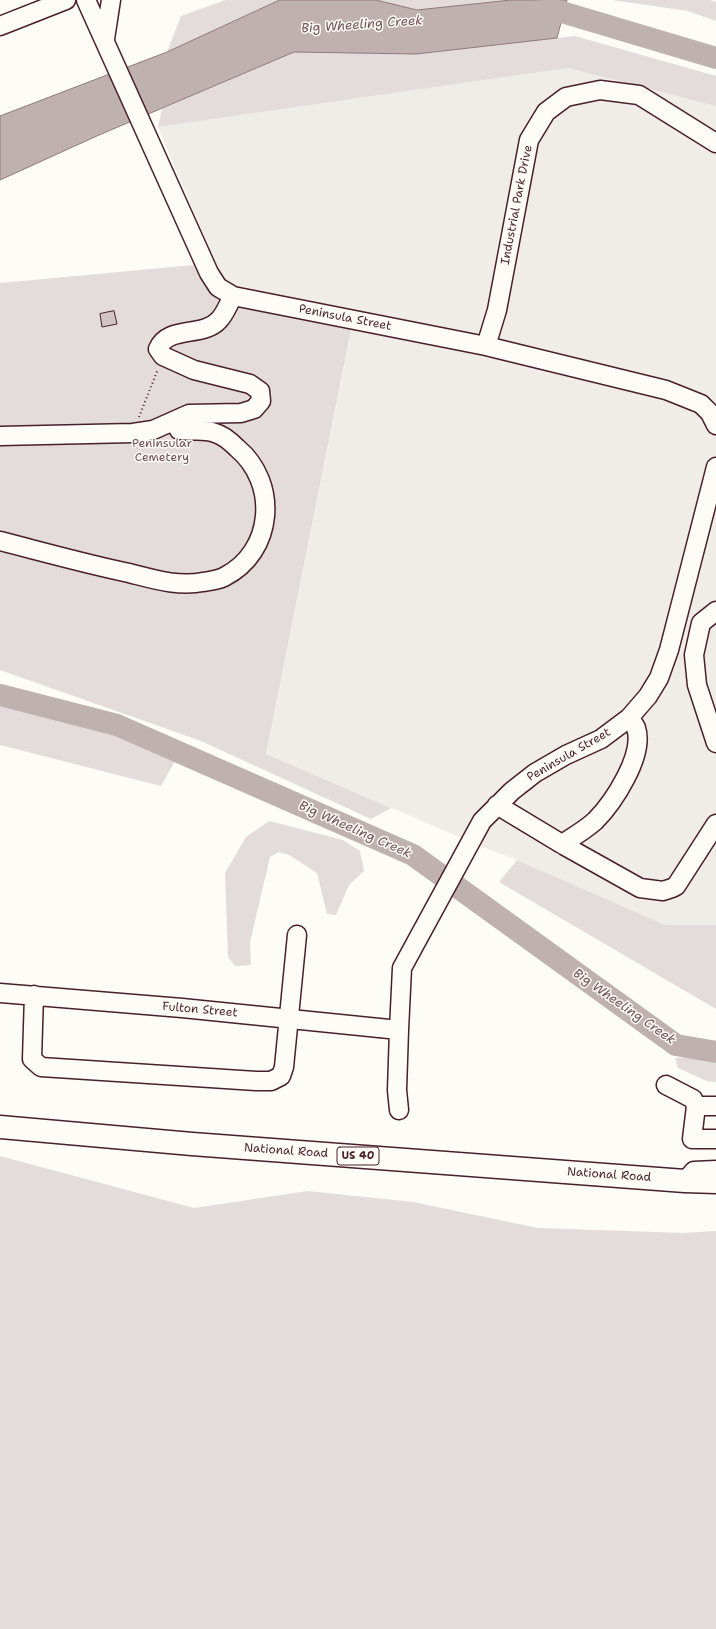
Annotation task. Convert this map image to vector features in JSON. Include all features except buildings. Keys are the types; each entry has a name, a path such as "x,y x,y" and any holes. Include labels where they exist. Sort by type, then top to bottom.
{"main road":[{"name":"National Road","path":"0,1127 192,1144 685,1181 716,1182"}],"street":[{"path":"0,26 66,0"},
{"name":"Peninsula Street","path":"86,0 209,273 218,287 234,296 486,346 666,390 700,404 710,413 716,425"},
{"path":"107,44 111,0"},
{"name":"Industrial Park Drive","path":"486,346 497,310 529,140 546,112 566,97 600,90 639,95 716,144"},
{"path":"0,436 133,433 153,430 189,414 241,413 254,409 261,401 260,391 250,384 194,370 163,356 158,349 161,342 170,336 206,328 218,321 234,296"},
{"path":"0,541 87,564 173,583 202,582 223,577 242,565 256,547 264,527 266,506 260,480 255,468 230,442 214,432 179,430 174,421"},
{"name":"Peninsula Street","path":"399,1110 397,1090 402,968 482,821 512,791 535,773 566,755 601,739 629,718 648,696 659,678 669,650 716,467"},
{"path":"716,611 701,624 694,655 697,685 716,743"},
{"path":"669,650 694,655"},
{"path":"562,844 594,822 614,798 626,778 634,756 637,736 636,727 629,718"},
{"path":"497,805 640,888 663,890 676,886 716,824"},
{"path":"34,995 32,1059 41,1067 270,1081 281,1076 284,1067 297,935"},
{"name":"Fulton Street","path":"0,993 289,1018 399,1030"},
{"path":"666,1085 693,1099 696,1106 692,1139 716,1140"},
{"path":"696,1106 716,1106"},
{"path":"685,1181 694,1171 716,1170"}],"path":[{"path":"133,433 163,356"}],"shaded area":[{"path":"568,68 716,106 716,925 665,925 517,860 480,846 266,754 355,312 225,285 158,127"}],"green space":[{"path":"226,0 280,0 167,52 181,16"},
{"path":"376,0 511,0 417,10"},
{"path":"612,0 710,0 716,2 716,21 688,11"},
{"path":"575,36 716,76 716,106 568,68 158,127 162,109 294,52 416,54"},
{"name":"Peninsular Cemetery","path":"194,265 206,287 234,306 351,330 266,754 391,808 371,819 201,741 0,670 0,283"},
{"path":"0,704 86,723 176,759 161,786 0,745"},
{"path":"269,821 343,840 360,851 364,871 349,885 336,915 327,914 317,873 289,855 279,852 270,857 250,942 251,965 235,966 228,957 225,873 246,837"},
{"path":"517,860 665,925 716,925 716,1009 499,882"},
{"path":"716,1056 716,1082 707,1081 678,1068 675,1058"},
{"path":"0,1156 194,1208 308,1191 413,1202 538,1228 683,1233 716,1231 716,1629 0,1629"}],"water":[{"path":"280,0 376,0 417,10 511,0 567,0 557,38 416,54 294,52 99,135 0,180 0,116 167,52"}],"waterway":[{"name":"Big Wheeling Creek","path":"534,12 555,10 716,58"},
{"name":"Big Wheeling Creek","path":"0,695 117,725 413,855 676,1045 716,1052"}]}
